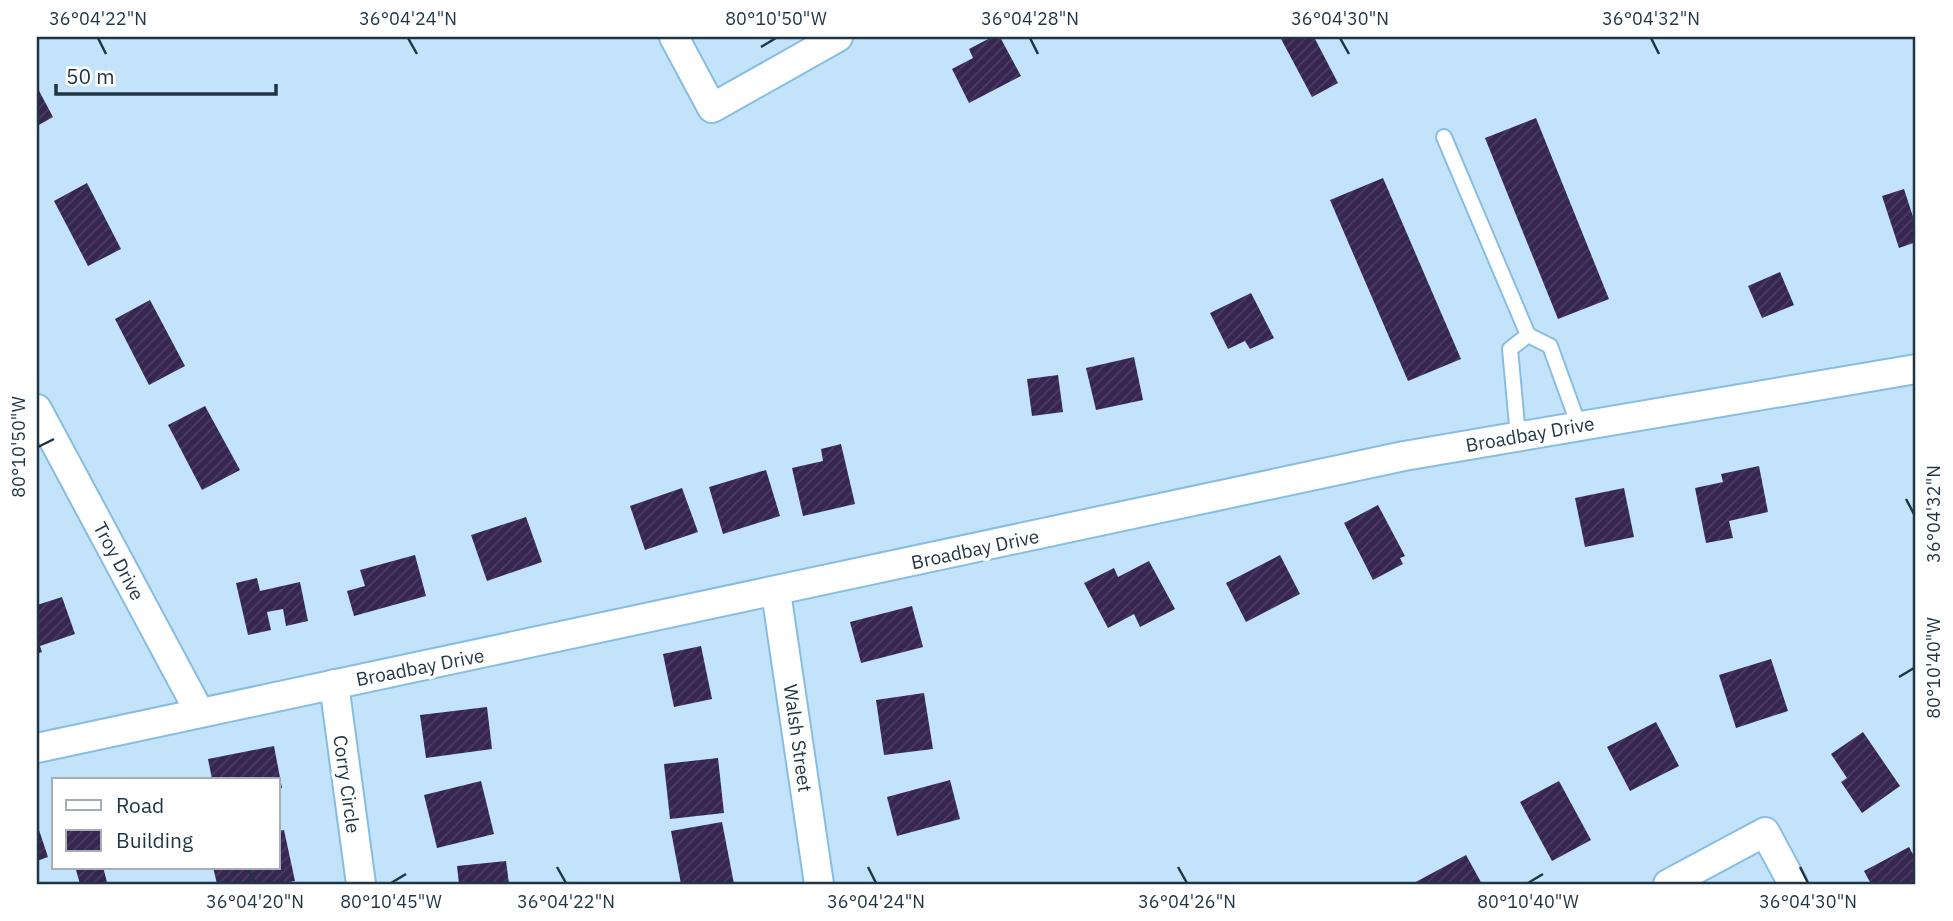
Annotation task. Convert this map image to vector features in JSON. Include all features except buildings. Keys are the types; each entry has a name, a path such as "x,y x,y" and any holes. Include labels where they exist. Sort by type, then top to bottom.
{"street":[{"path":"674,37 712,108 838,37"},
{"name":"Broadbay Drive","path":"37,748 1404,456 1916,369"},
{"name":"Troy Drive","path":"37,409 200,713"},
{"name":"Walsh Street","path":"776,592 819,884"},
{"name":"Corry Circle","path":"334,684 360,884"},
{"path":"1668,884 1765,832 1793,884"}],"lane":[{"path":"1444,137 1528,335 1550,346 1579,426"},
{"path":"1518,436 1510,349 1528,335"}]}
